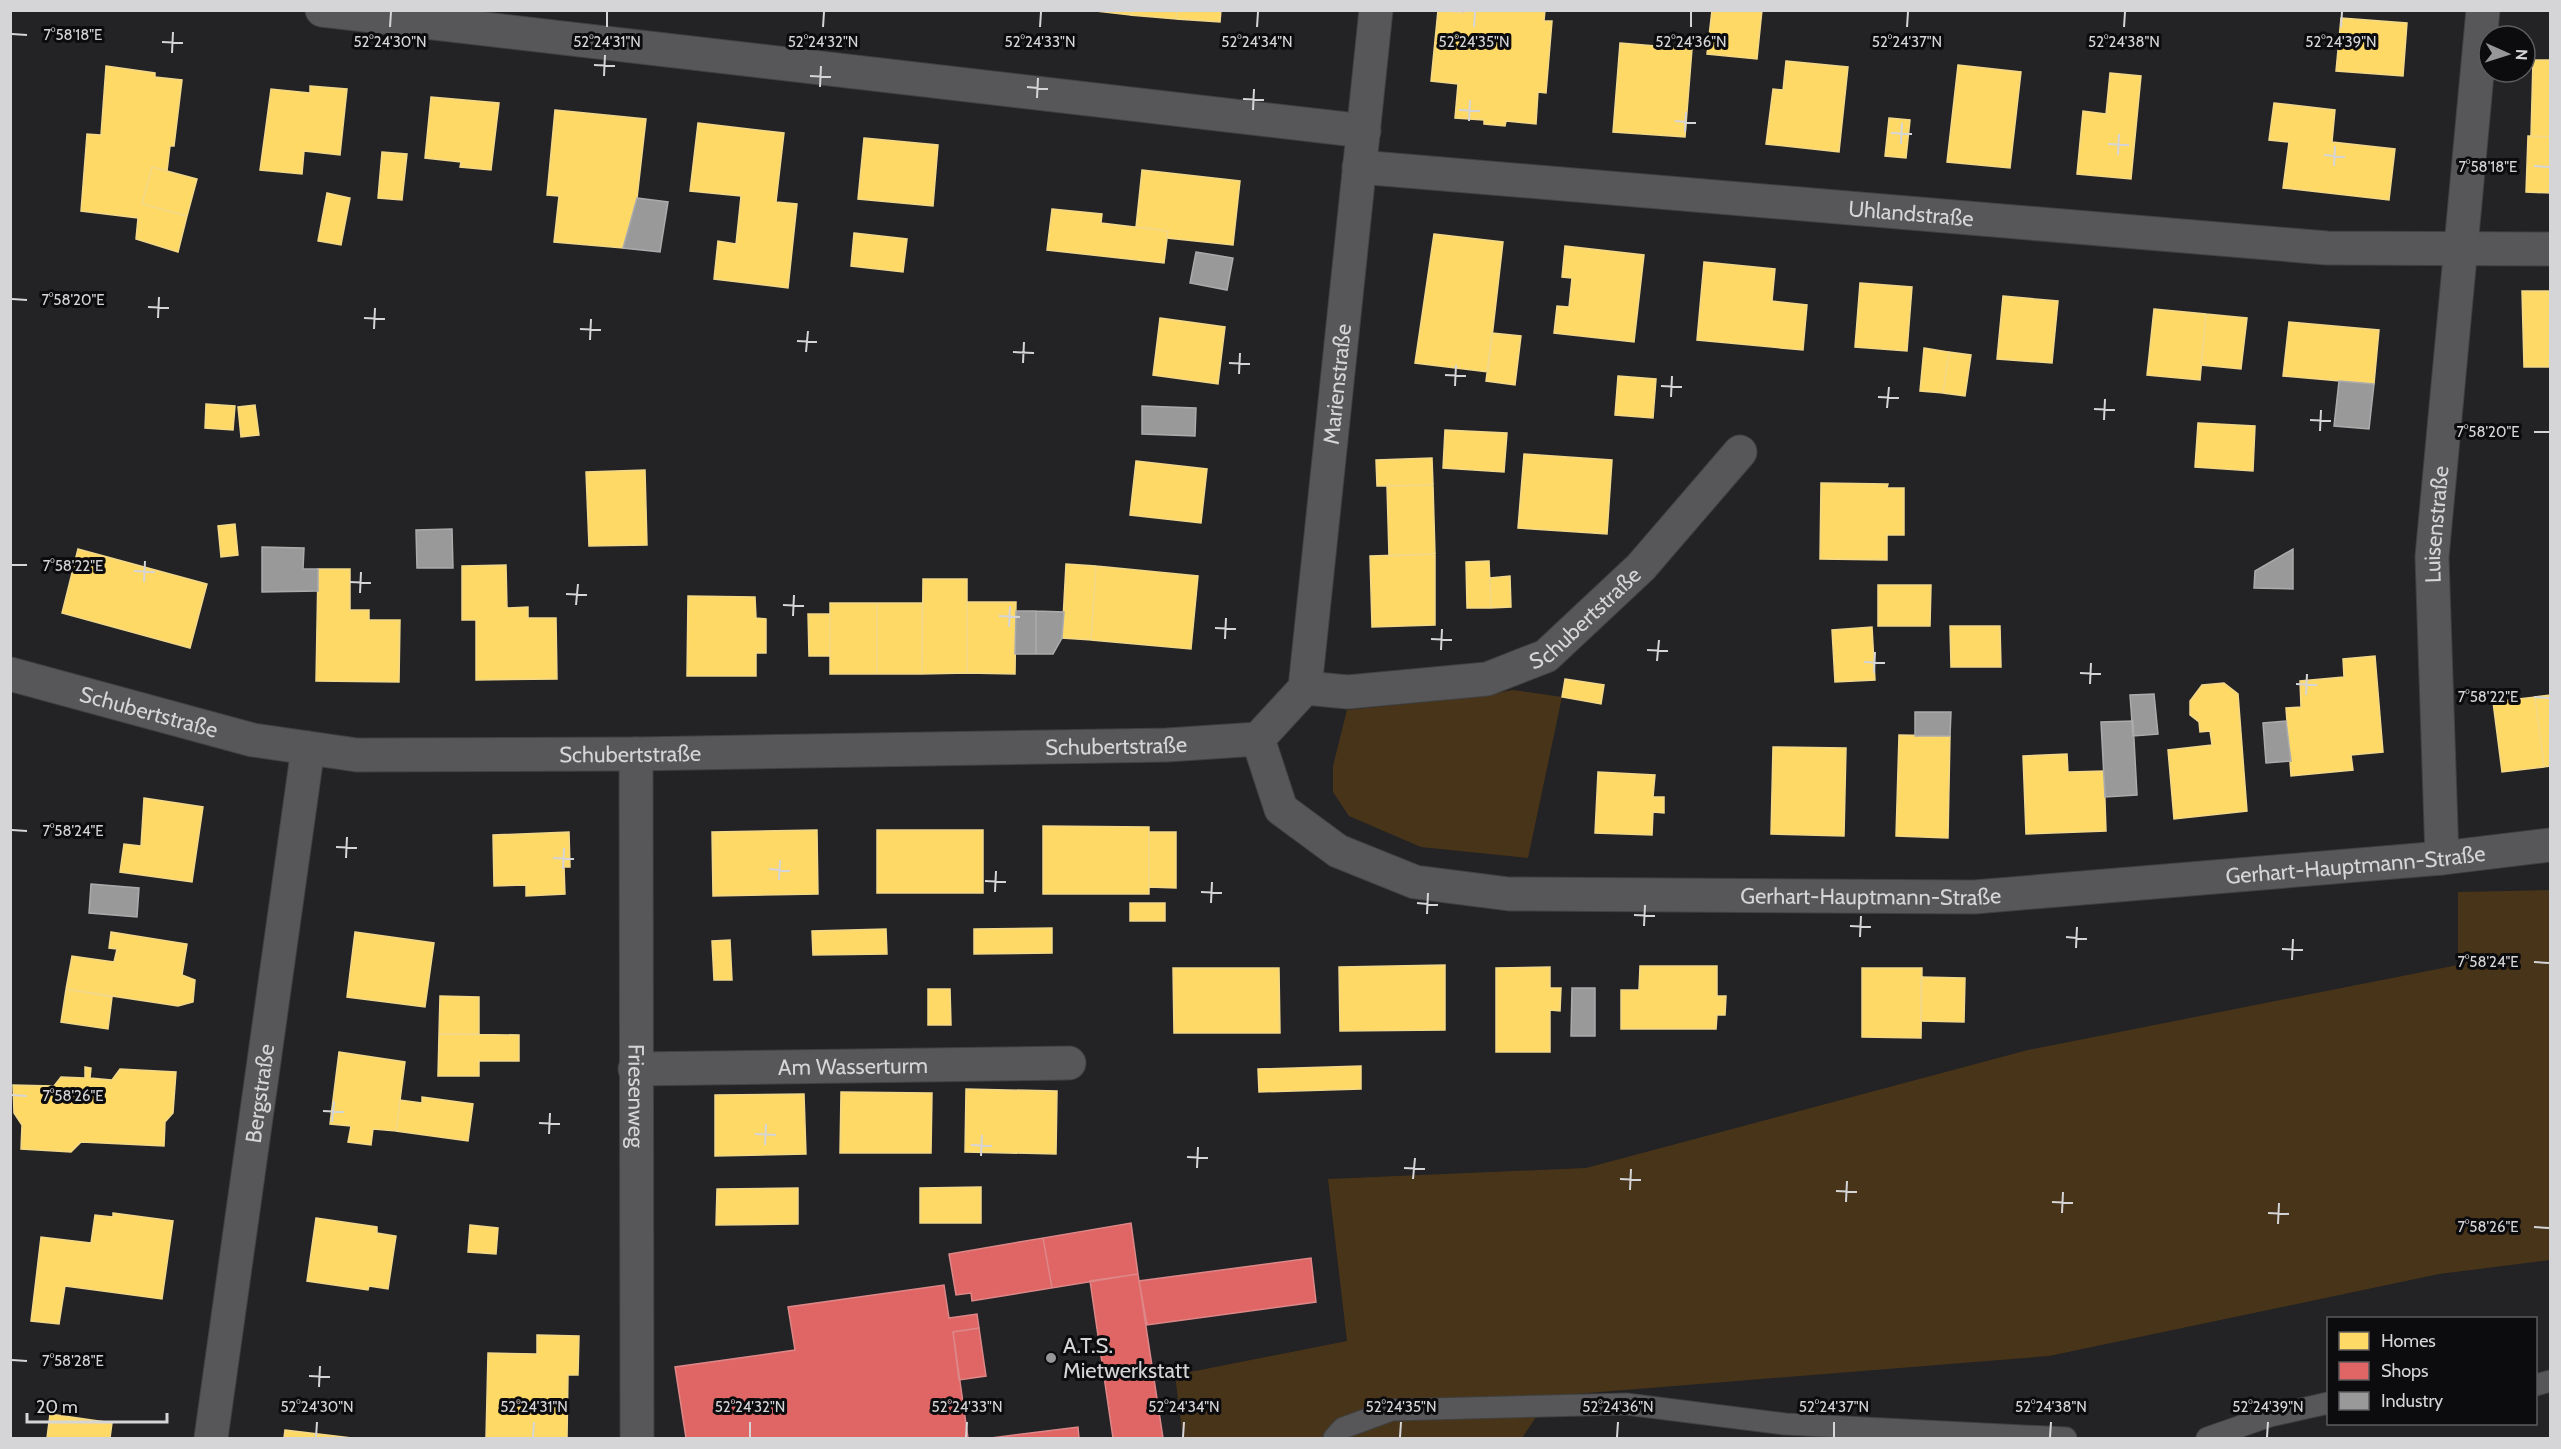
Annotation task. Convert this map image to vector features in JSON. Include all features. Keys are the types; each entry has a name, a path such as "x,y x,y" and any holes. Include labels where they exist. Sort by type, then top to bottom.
{"street":[{"path":"322,10 1364,131"},
{"name":"Marienstraße","path":"1305,688 1376,10"},
{"name":"Luisenstraße","path":"2442,858 2432,557 2463,248 2483,10"},
{"name":"Uhlandstraße","path":"1359,167 2327,248 2550,249"},
{"name":"Schubertstraße","path":"1305,688 1348,692 1487,679 1546,656 1641,567 1740,452"},
{"name":"Schubertstraße","path":"10,674 253,740 357,755 636,754 1167,745 1258,739"},
{"path":"1258,739 1305,688"},
{"name":"Gerhart-Hauptmann-Straße","path":"1258,739 1281,809 1338,851 1415,882 1509,894 1974,897 2442,858 2550,845"},
{"name":"Bergstraße","path":"211,1438 308,748"},
{"name":"Friesenweg","path":"636,754 637,1438"},
{"name":"Am Wasserturm","path":"635,1069 1069,1063"}],"lane":[{"path":"2207,1438 2270,1416 2327,1402"},
{"path":"1334,1438 1343,1428 1392,1410 1626,1404 1785,1424 2067,1438"}],"shaded area":[{"path":"1513,690 1562,697 1528,858 1421,847 1349,816 1333,792 1333,766 1347,710 1474,697"},
{"path":"2550,890 2550,1260 2439,1274 2049,1356 1550,1396 1522,1438 1183,1438 1175,1375 1347,1341 1328,1179 1586,1168 2028,1050 2458,965 2458,892"}],"building: Homes":[{"path":"1087,10 1131,10 1130,15"},
{"path":"1131,10 1177,10 1176,19 1130,15"},
{"path":"1177,10 1221,10 1220,22 1176,19"},
{"path":"1438,10 1464,13 1465,10 1545,10 1544,21 1552,21 1546,93 1538,92 1536,124 1506,121 1505,126 1484,124 1484,120 1455,118 1458,84 1431,81"},
{"path":"1712,10 1762,10 1757,59 1707,54"},
{"path":"2341,18 2407,23 2403,76 2336,71"},
{"path":"1620,43 1692,49 1685,137 1613,132"},
{"path":"2537,60 2550,60 2550,137 2531,136 2532,84 2537,84"},
{"path":"1786,61 1848,67 1839,152 1766,144 1773,89 1783,90"},
{"path":"1958,65 2021,72 2010,168 1947,162"},
{"path":"106,66 155,73 155,77 182,80 174,146 170,146 167,171 152,167 142,204 187,216 178,252 136,239 138,218 81,211 87,134 101,135"},
{"path":"2110,73 2141,76 2131,179 2077,174 2083,111 2106,114"},
{"path":"310,86 347,89 340,155 304,151 302,174 260,170 271,89 310,93"},
{"path":"431,97 499,103 491,170 460,167 461,162 425,158"},
{"path":"2274,103 2335,110 2332,142 2395,149 2389,200 2283,188 2289,142 2269,140"},
{"path":"555,110 646,119 637,198 623,248 554,242 559,196 547,195"},
{"path":"1889,118 1910,120 1906,158 1885,156"},
{"path":"698,123 784,133 776,202 797,204 788,288 714,279 718,241 736,244 741,196 690,191"},
{"path":"2528,136 2550,137 2550,193 2526,192"},
{"path":"864,138 938,145 933,206 858,199"},
{"path":"382,152 407,154 402,200 378,198"},
{"path":"152,167 197,179 187,216 142,204"},
{"path":"1142,170 1240,181 1233,245 1167,238 1168,231 1136,227"},
{"path":"327,193 350,198 341,245 318,241"},
{"path":"1052,209 1102,214 1101,223 1168,231 1164,263 1047,250"},
{"path":"854,233 907,239 903,272 851,266"},
{"path":"1434,234 1503,242 1488,372 1415,363"},
{"path":"1565,246 1644,255 1634,342 1554,333 1557,306 1569,307 1572,278 1562,277"},
{"path":"1704,262 1775,269 1772,301 1807,305 1803,350 1697,340"},
{"path":"1860,283 1912,287 1907,351 1855,347"},
{"path":"2522,291 2550,291 2550,367 2524,367"},
{"path":"2003,296 2058,301 2052,363 1997,359"},
{"path":"2154,309 2206,314 2200,380 2147,375"},
{"path":"2206,314 2247,318 2241,369 2201,365"},
{"path":"1160,318 1225,327 1218,384 1153,375"},
{"path":"2289,322 2379,330 2374,384 2283,376"},
{"path":"1492,333 1521,336 1515,385 1486,381"},
{"path":"1924,348 1949,352 1943,393 1920,391"},
{"path":"1949,352 1971,355 1965,396 1943,393"},
{"path":"1618,376 1656,379 1653,418 1615,415"},
{"path":"206,404 235,406 233,430 205,428"},
{"path":"255,405 259,435 241,437 238,407"},
{"path":"2198,423 2255,426 2253,471 2195,467"},
{"path":"1445,430 1507,433 1504,472 1443,468"},
{"path":"1524,454 1612,460 1607,534 1518,528"},
{"path":"1432,458 1433,485 1377,486 1376,460"},
{"path":"1136,461 1207,469 1201,523 1130,515"},
{"path":"645,470 647,545 589,546 586,472"},
{"path":"1821,483 1888,484 1887,488 1904,488 1904,535 1887,535 1887,560 1820,559"},
{"path":"1433,485 1435,554 1389,556 1387,486"},
{"path":"235,524 238,555 221,557 218,526"},
{"path":"78,549 207,584 190,648 62,613"},
{"path":"1435,554 1435,625 1372,627 1370,556"},
{"path":"1489,561 1491,608 1467,608 1466,562"},
{"path":"1066,564 1096,566 1091,640 1062,638"},
{"path":"506,565 507,608 528,607 528,618 556,618 557,679 476,680 476,620 462,620 462,566"},
{"path":"1096,566 1198,576 1191,649 1091,640"},
{"path":"318,569 350,569 350,610 369,610 369,620 400,620 399,682 316,681"},
{"path":"1510,576 1511,607 1491,608 1490,578"},
{"path":"923,579 967,579 967,673 922,674"},
{"path":"1878,585 1931,585 1930,626 1878,626"},
{"path":"688,596 755,597 756,618 766,619 766,653 756,653 756,676 687,676"},
{"path":"967,602 1016,602 1015,674 967,673"},
{"path":"830,603 877,603 877,674 830,674"},
{"path":"877,603 922,603 922,674 877,674"},
{"path":"808,614 830,614 830,656 809,656"},
{"path":"1950,626 2000,626 2001,667 1951,667"},
{"path":"1872,627 1875,680 1835,682 1832,630"},
{"path":"2375,656 2383,752 2351,755 2353,770 2291,776 2286,708 2301,707 2300,681 2344,677 2343,659"},
{"path":"1565,679 1604,685 1601,704 1562,697"},
{"path":"2224,683 2238,694 2247,811 2174,819 2168,750 2212,745 2210,731 2200,732 2199,722 2190,715 2190,701 2202,685"},
{"path":"2550,695 2550,766 2544,767 2535,697"},
{"path":"2535,697 2544,767 2502,772 2493,702"},
{"path":"1899,735 1950,736 1948,838 1896,836"},
{"path":"1773,747 1846,748 1844,836 1771,834"},
{"path":"2067,754 2068,772 2104,771 2106,831 2026,834 2023,756"},
{"path":"1598,772 1655,775 1653,797 1664,797 1664,813 1653,812 1652,835 1595,833"},
{"path":"144,798 203,807 192,882 120,872 124,844 141,846"},
{"path":"1043,826 1149,827 1149,894 1043,894"},
{"path":"817,830 818,894 713,896 712,832"},
{"path":"877,830 983,830 983,893 877,893"},
{"path":"569,832 570,867 564,867 565,894 526,896 526,885 494,886 493,835"},
{"path":"1149,832 1176,832 1176,888 1149,887"},
{"path":"1130,903 1165,903 1165,921 1130,921"},
{"path":"1052,928 1052,953 974,954 974,929"},
{"path":"886,929 887,954 813,955 812,931"},
{"path":"111,932 187,944 182,975 195,980 193,1002 178,1006 66,989 72,956 114,962 117,949 109,948"},
{"path":"355,932 434,943 425,1007 347,997"},
{"path":"730,940 732,980 714,980 712,941"},
{"path":"1445,965 1445,1030 1340,1031 1339,967"},
{"path":"1640,966 1717,966 1717,996 1726,996 1725,1015 1717,1015 1716,1029 1621,1029 1621,990 1639,990"},
{"path":"1550,967 1550,988 1561,988 1560,1011 1550,1010 1550,1052 1496,1052 1496,968"},
{"path":"1173,968 1279,968 1280,1033 1174,1033"},
{"path":"1862,968 1922,968 1921,1038 1862,1037"},
{"path":"1921,977 1965,978 1964,1022 1921,1021"},
{"path":"66,989 112,997 108,1029 61,1022"},
{"path":"928,989 950,989 951,1025 928,1025"},
{"path":"440,996 479,997 479,1034 439,1034"},
{"path":"439,1034 519,1035 519,1061 479,1061 479,1076 438,1076"},
{"path":"339,1052 405,1062 396,1131 373,1129 371,1145 348,1142 351,1126 330,1124"},
{"path":"1361,1066 1361,1089 1259,1092 1258,1069"},
{"path":"85,1067 91,1068 90,1078 112,1080 120,1069 176,1072 173,1113 165,1122 164,1146 81,1142 71,1152 21,1149 22,1125 14,1113 13,1085 54,1086 61,1077 85,1078"},
{"path":"966,1089 1057,1091 1056,1154 965,1152"},
{"path":"841,1092 932,1093 931,1153 840,1153"},
{"path":"804,1094 806,1154 715,1156 715,1095"},
{"path":"422,1097 473,1104 468,1141 396,1131 400,1100 422,1103"},
{"path":"981,1187 981,1223 920,1223 920,1188"},
{"path":"798,1188 798,1224 716,1225 717,1189"},
{"path":"113,1213 173,1221 162,1299 65,1286 59,1324 31,1321 41,1237 91,1243 95,1215 113,1217"},
{"path":"316,1218 377,1227 377,1233 396,1236 388,1289 369,1286 368,1290 307,1281"},
{"path":"470,1225 498,1228 496,1254 468,1252"},
{"path":"537,1335 579,1336 578,1375 568,1375 567,1438 486,1438 488,1353 537,1354"},
{"path":"50,1414 112,1423 110,1438 47,1438"},
{"path":"285,1430 352,1438 284,1438"}],"building: Shops":[{"path":"1131,1223 1138,1274 1052,1288 1043,1238"},
{"path":"1043,1238 1052,1288 972,1301 971,1293 956,1295 949,1254"},
{"path":"1311,1258 1316,1302 1147,1325 1139,1281"},
{"path":"1138,1274 1163,1438 1113,1438 1090,1281"},
{"path":"944,1285 949,1318 977,1314 979,1328 953,1332 968,1438 686,1438 675,1367 795,1350 788,1307"},
{"path":"979,1328 986,1376 959,1380 953,1332"},
{"path":"1078,1427 1079,1438 991,1438"}],"building: Industry":[{"path":"637,198 668,202 660,252 623,248"},
{"path":"1196,252 1233,258 1227,290 1190,283"},
{"path":"2339,381 2374,384 2369,429 2334,426"},
{"path":"1142,406 1196,408 1195,436 1142,434"},
{"path":"452,529 453,568 417,568 416,530"},
{"path":"262,547 304,548 303,569 318,569 318,591 262,592"},
{"path":"2293,549 2293,589 2254,588 2255,571"},
{"path":"1016,611 1036,611 1036,654 1015,654"},
{"path":"1036,611 1064,612 1062,638 1053,654 1036,654"},
{"path":"2154,694 2158,734 2133,736 2130,695"},
{"path":"1915,712 1951,712 1950,736 1915,736"},
{"path":"2133,721 2137,795 2105,797 2101,722"},
{"path":"2286,721 2291,761 2266,763 2263,723"},
{"path":"91,884 139,888 137,917 89,913"},
{"path":"1572,988 1595,988 1595,1036 1571,1036"}],"place":[{"name":"A.T.S. Mietwerkstatt","path":"1051,1358"}]}
